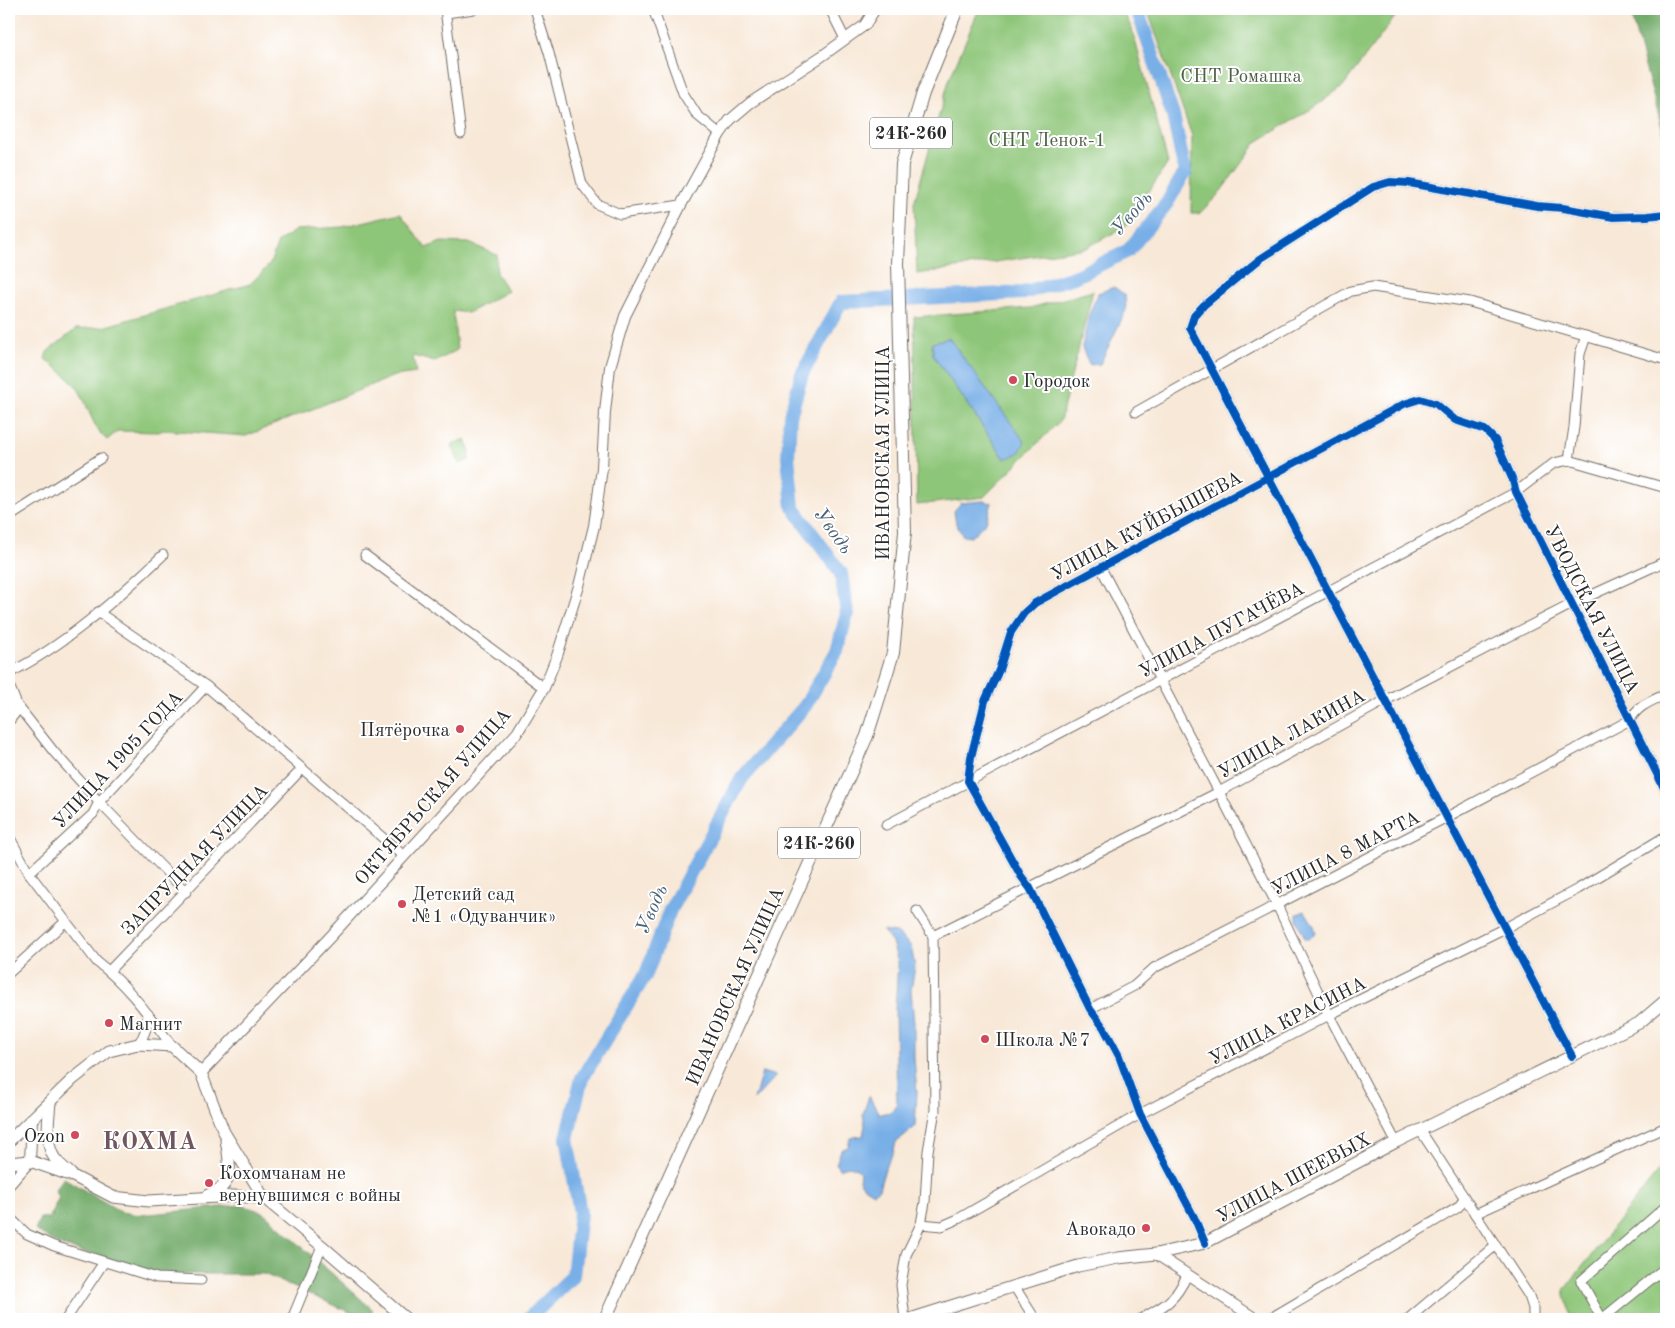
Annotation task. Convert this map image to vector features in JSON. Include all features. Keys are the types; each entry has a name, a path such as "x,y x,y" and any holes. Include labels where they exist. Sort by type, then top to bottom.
{"main road":[{"name":"ИВАНОВСКАЯ УЛИЦА","path":"605,1319 867,736 893,653 905,532 898,264 902,164 923,93 958,9"},
{"name":"УЛИЦА ШЕЕВЫХ","path":"910,1319 1062,1270 1097,1262 1156,1254 1205,1242 1396,1142 1639,1023 1666,1000"},
{"path":"9,1141 72,1080 109,1051 138,1044 172,1046 201,1073 224,1132 264,1198 406,1319"},
{"path":"50,1101 49,1143 55,1159 73,1176"},
{"path":"202,1197 224,1187 228,1178 230,1168 224,1132"},
{"path":"9,1163 30,1161 73,1176 113,1197 149,1201 202,1197 247,1196 264,1198"}],"street":[{"path":"461,134 446,11 474,9"},
{"path":"535,9 549,53 582,184 597,204 620,214 681,204"},
{"path":"653,9 683,94 697,115 720,134"},
{"path":"830,9 845,39"},
{"name":"ОКТЯБРЬСКАЯ УЛИЦА","path":"201,1073 293,977 517,733 544,688 557,656 579,586 594,526 602,468 610,367 626,316 681,204 720,134 730,120 750,103 865,25 875,9"},
{"path":"1572,1056 1190,328 1194,316 1204,305 1260,259 1373,187 1390,182 1409,183 1537,206 1563,208 1613,217 1666,214"},
{"path":"1136,412 1351,291 1373,287 1470,302 1666,360"},
{"path":"1586,336 1580,354 1574,427 1569,460 1666,488"},
{"name":"УЛИЦА КУЙБЫШЕВА","path":"968,781 971,757 985,701 999,670 1011,632 1024,613 1035,603 1404,404 1420,399 1436,404 1455,420 1485,430 1495,440"},
{"name":"УВОДСКАЯ УЛИЦА","path":"1495,440 1512,478 1516,492 1666,792"},
{"path":"9,517 101,458"},
{"name":"УЛИЦА ПУГАЧЁВА","path":"886,825 1516,492 1554,463 1569,460"},
{"path":"9,673 35,660 98,612 126,590 162,555"},
{"path":"365,555 544,688"},
{"name":"УЛИЦА ЛАКИНА","path":"933,936 1219,792 1386,700 1572,604 1666,561"},
{"path":"1101,568 1219,792 1277,905 1329,1015 1396,1142"},
{"path":"98,612 206,686 404,856"},
{"path":"9,685 17,705 54,752 98,802 186,892"},
{"name":"УЛИЦА 1905 ГОДА","path":"29,873 93,814 98,802 206,686"},
{"name":"УЛИЦА 8 МАРТА","path":"1090,1009 1134,986 1154,968 1630,720 1640,707 1666,694"},
{"path":"9,721 16,712 17,705"},
{"name":"ЗАПРУДНАЯ УЛИЦА","path":"110,971 302,769"},
{"path":"968,781 1021,876 1030,888 1090,1009 1104,1028 1119,1056 1140,1114 1194,1217 1205,1242"},
{"path":"9,836 29,873 97,962 110,971 148,1014 172,1046"},
{"name":"УЛИЦА КРАСИНА","path":"921,1224 942,1226 958,1219 1140,1114 1329,1015 1505,928 1578,889 1666,836"},
{"path":"906,1319 901,1285 906,1256 921,1224 925,1202 928,1151 935,1110 933,936 917,911"},
{"path":"9,973 66,921"},
{"path":"138,1044 144,1037 147,1029 148,1014"},
{"path":"9,1184 30,1161 32,1119"},
{"path":"1475,1214 1666,1128"},
{"path":"1420,1130 1529,1296 1533,1308 1533,1319"},
{"path":"1269,1319 1457,1208 1464,1196"},
{"path":"1666,1206 1581,1281 1602,1319 1666,1267"},
{"path":"9,1217 27,1234 54,1246 157,1278 201,1280"},
{"path":"1408,1319 1496,1245"},
{"path":"292,1319 322,1246"},
{"path":"1156,1254 1256,1319"},
{"path":"66,1319 104,1262"},
{"path":"1142,1319 1160,1309 1179,1292 1187,1274"},
{"path":"1014,1286 1035,1319"}],"green space":[{"name":"СНТ Ленок-1","path":"979,9 1122,9 1132,29 1168,163 1126,226 1086,248 917,274 914,203 949,80"},
{"name":"СНТ Ромашка","path":"1147,9 1401,9 1343,86 1316,106 1257,142 1218,195 1200,213 1191,213 1192,136"},
{"path":"1629,9 1666,9 1666,142"},
{"path":"400,213 426,248 441,242 469,243 497,255 496,273 508,291 468,313 453,311 457,350 435,362 413,356 416,373 394,376 246,436 163,430 159,432 118,431 107,440 98,430 77,388 64,374 45,359 47,352 76,329 103,327 250,284 270,264 278,242 296,230 342,227"},
{"path":"1093,291 1060,421 984,497 917,505 914,317 1030,308"},
{"path":"466,439 470,452 469,460 459,464 452,444"},
{"path":"1666,1161 1666,1319 1571,1319 1564,1290"},
{"path":"64,1178 121,1212 140,1215 241,1205 263,1212 373,1310 365,1319 264,1274 153,1274 59,1245 35,1230 40,1218 49,1218 59,1197 55,1189"}],"water":[{"path":"1114,287 1125,295 1126,310 1100,364 1089,365 1082,347 1089,315 1098,293"},
{"path":"949,338 1025,442 1019,453 1005,459 933,355 932,343"},
{"path":"983,501 992,503 986,522 971,537 963,536 956,524 954,511 961,503"},
{"path":"1305,911 1316,933 1309,939 1305,938 1297,920 1297,914"},
{"path":"883,931 897,933 911,946 915,967 911,990 917,1093 915,1127 896,1142 893,1153 886,1165 879,1189 873,1193 859,1181 860,1172 855,1168 850,1166 839,1169 836,1164 841,1150 848,1147 850,1139 863,1136 865,1125 863,1114 869,1096 879,1114 891,1112 897,1103 895,1010 898,962 892,943"},
{"path":"762,1072 776,1076 754,1100"}],"waterway":[{"name":"Уводь","path":"528,1319 573,1276 580,1213 567,1138 582,1078 646,974 670,910 742,778 805,706 837,651 847,613 841,573 793,507 788,457 790,416 802,374 841,302 1023,293 1074,277 1128,251 1167,203 1185,172 1173,115 1137,9"}],"cycle path":[{"path":"1572,1056 1190,328 1194,316 1204,305 1260,259 1373,187 1390,182 1409,183 1537,206 1563,208 1613,217 1666,214"},
{"path":"1205,1243 1194,1217 1140,1114 1119,1056 1104,1028 1090,1009 1030,888 1021,876 968,781 971,757 985,701 999,670 1011,632 1024,613 1035,603 1404,404 1420,399 1436,404 1455,420 1485,430 1495,440 1512,478 1516,492 1666,792"}],"place":[{"name":"Городок","path":"1013,380"},
{"name":"Пятёрочка","path":"460,729"},
{"name":"Детский сад №1 «Одуванчик»","path":"402,904"},
{"name":"Магнит","path":"109,1023"},
{"name":"Школа №7","path":"985,1039"},
{"name":"Ozon","path":"75,1135"},
{"name":"Кохомчанам не вернувшимся с войны","path":"209,1183"},
{"name":"Авокадо","path":"1146,1228"}],"district":[{"name":"КОХМА","path":"150,1141"}]}
